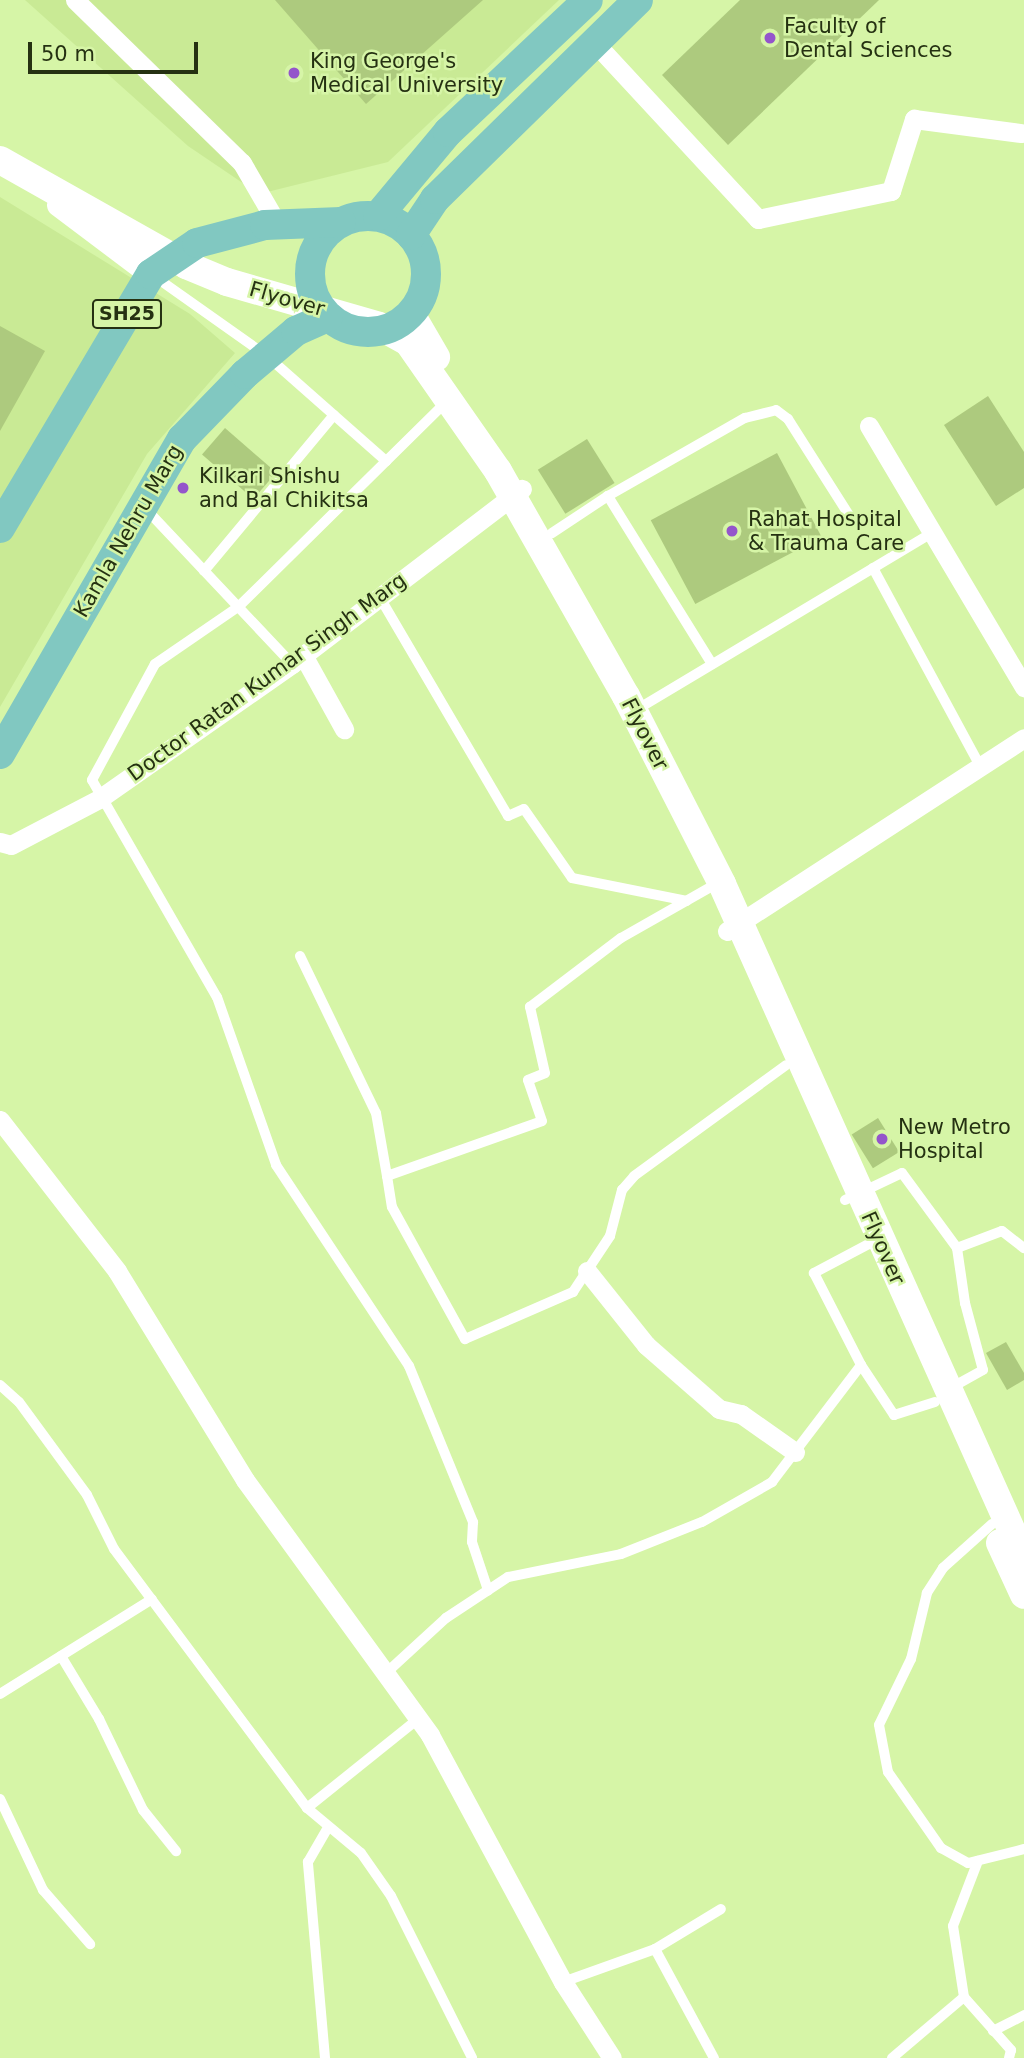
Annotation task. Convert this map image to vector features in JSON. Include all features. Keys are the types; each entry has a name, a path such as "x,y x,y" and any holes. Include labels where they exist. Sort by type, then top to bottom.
{"main road":[{"path":"378,216 448,132 588,0"},
{"path":"411,235 435,199 638,0"},
{"name":"Flyover","path":"0,160 186,265 227,282 379,326 408,342 498,471 626,696 722,884 1024,1559"},
{"path":"370,333 391,328 411,314 424,292 427,272 422,250 411,235 378,216 341,222 315,250 310,276 315,300 328,317 348,329 370,333 400,352 440,408 513,496 552,533 646,704 709,888"},
{"name":"SH25","path":"0,528 12,498 150,274 197,243 278,225 341,222"},
{"path":"411,314 513,496 709,888 737,923 877,1239 935,1402 1024,1595"},
{"name":"Kamla Nehru Marg","path":"0,754 182,439 296,331 328,317"},
{"path":"737,923 786,1065 857,1194"},
{"path":"877,1239 960,1383 1024,1519"}],"street":[{"path":"75,0 242,163 278,225"},
{"path":"595,43 758,219 891,191 914,119 1021,133"},
{"path":"0,160 150,274"},
{"path":"869,426 1024,687"},
{"name":"Doctor Ratan Kumar Singh Marg","path":"0,842 11,845 99,799 297,659 378,595 513,496"},
{"path":"297,659 344,729"},
{"path":"737,923 1024,738"},
{"path":"0,1120 117,1271 245,1480 418,1720 563,1982 611,2058"},
{"path":"587,1271 646,1345 719,1409 741,1414 795,1452"}],"lane":[{"path":"150,274 267,356 386,461"},
{"path":"440,408 238,607 155,664 92,780 99,799 217,997 276,1164 409,1366 473,1522 472,1542 488,1590"},
{"path":"552,533 608,496 745,418 776,410 789,419 849,516"},
{"path":"204,571 334,415"},
{"path":"608,496 712,664"},
{"path":"142,505 238,607 297,659"},
{"path":"646,704 932,533"},
{"path":"873,568 981,766"},
{"path":"378,595 508,816 524,808 572,878 709,888"},
{"path":"387,1176 542,1121 528,1080 545,1073 530,1007 621,938 709,888"},
{"path":"300,956 376,1113 392,1207 465,1339 573,1292 610,1236 622,1190 634,1176 786,1065"},
{"path":"857,1194 902,1173 957,1248 965,1303 984,1370 960,1383"},
{"path":"957,1248 1002,1231 1024,1248"},
{"path":"877,1239 814,1273 861,1365 894,1415 935,1402"},
{"path":"385,1674 446,1618 509,1577 621,1554 702,1522 772,1482 861,1365"},
{"path":"0,1385 19,1402 87,1495 114,1549 307,1808 361,1853 391,1896 456,2033 472,2058"},
{"path":"992,1524 943,1568 927,1593 911,1659 879,1725 888,1772 941,1848 968,1863 1024,1849"},
{"path":"0,1694 152,1599"},
{"path":"61,1656 99,1719 143,1810 176,1851"},
{"path":"307,1808 418,1720"},
{"path":"0,1799 43,1890 90,1944"},
{"path":"326,2058 308,1862 328,1828"},
{"path":"978,1861 953,1926 964,1997 1011,2050 1009,2058"},
{"path":"563,1982 655,1949 721,1909"},
{"path":"655,1949 714,2058"},
{"path":"892,2058 964,1997"},
{"path":"993,2031 1024,2015"}],"shaded area":[{"name":"King George's Medical University","path":"25,0 559,0 388,162 259,194 188,146"},
{"path":"0,197 190,314 235,353 147,454 0,707"}],"building":[{"path":"275,0 483,0 366,104"},
{"name":"Faculty of Dental Sciences","path":"740,0 879,0 728,145 662,75"},
{"path":"0,326 45,351 0,431"},
{"path":"988,396 1024,452 1024,488 996,506 944,425"},
{"path":"225,428 276,473 253,499 202,454"},
{"path":"587,439 615,483 565,514 538,470"},
{"path":"777,453 822,537 695,604 651,520"},
{"path":"878,1118 899,1152 873,1168 852,1134"},
{"path":"1006,1342 1024,1373 1024,1380 1007,1390 986,1353"}],"place":[{"name":"Faculty of Dental Sciences","path":"770,38"},
{"name":"King George's Medical University","path":"294,73"},
{"name":"Kilkari Shishu and Bal Chikitsa","path":"183,488"},
{"name":"Rahat Hospital & Trauma Care","path":"732,531"},
{"name":"New Metro Hospital","path":"882,1139"}]}
